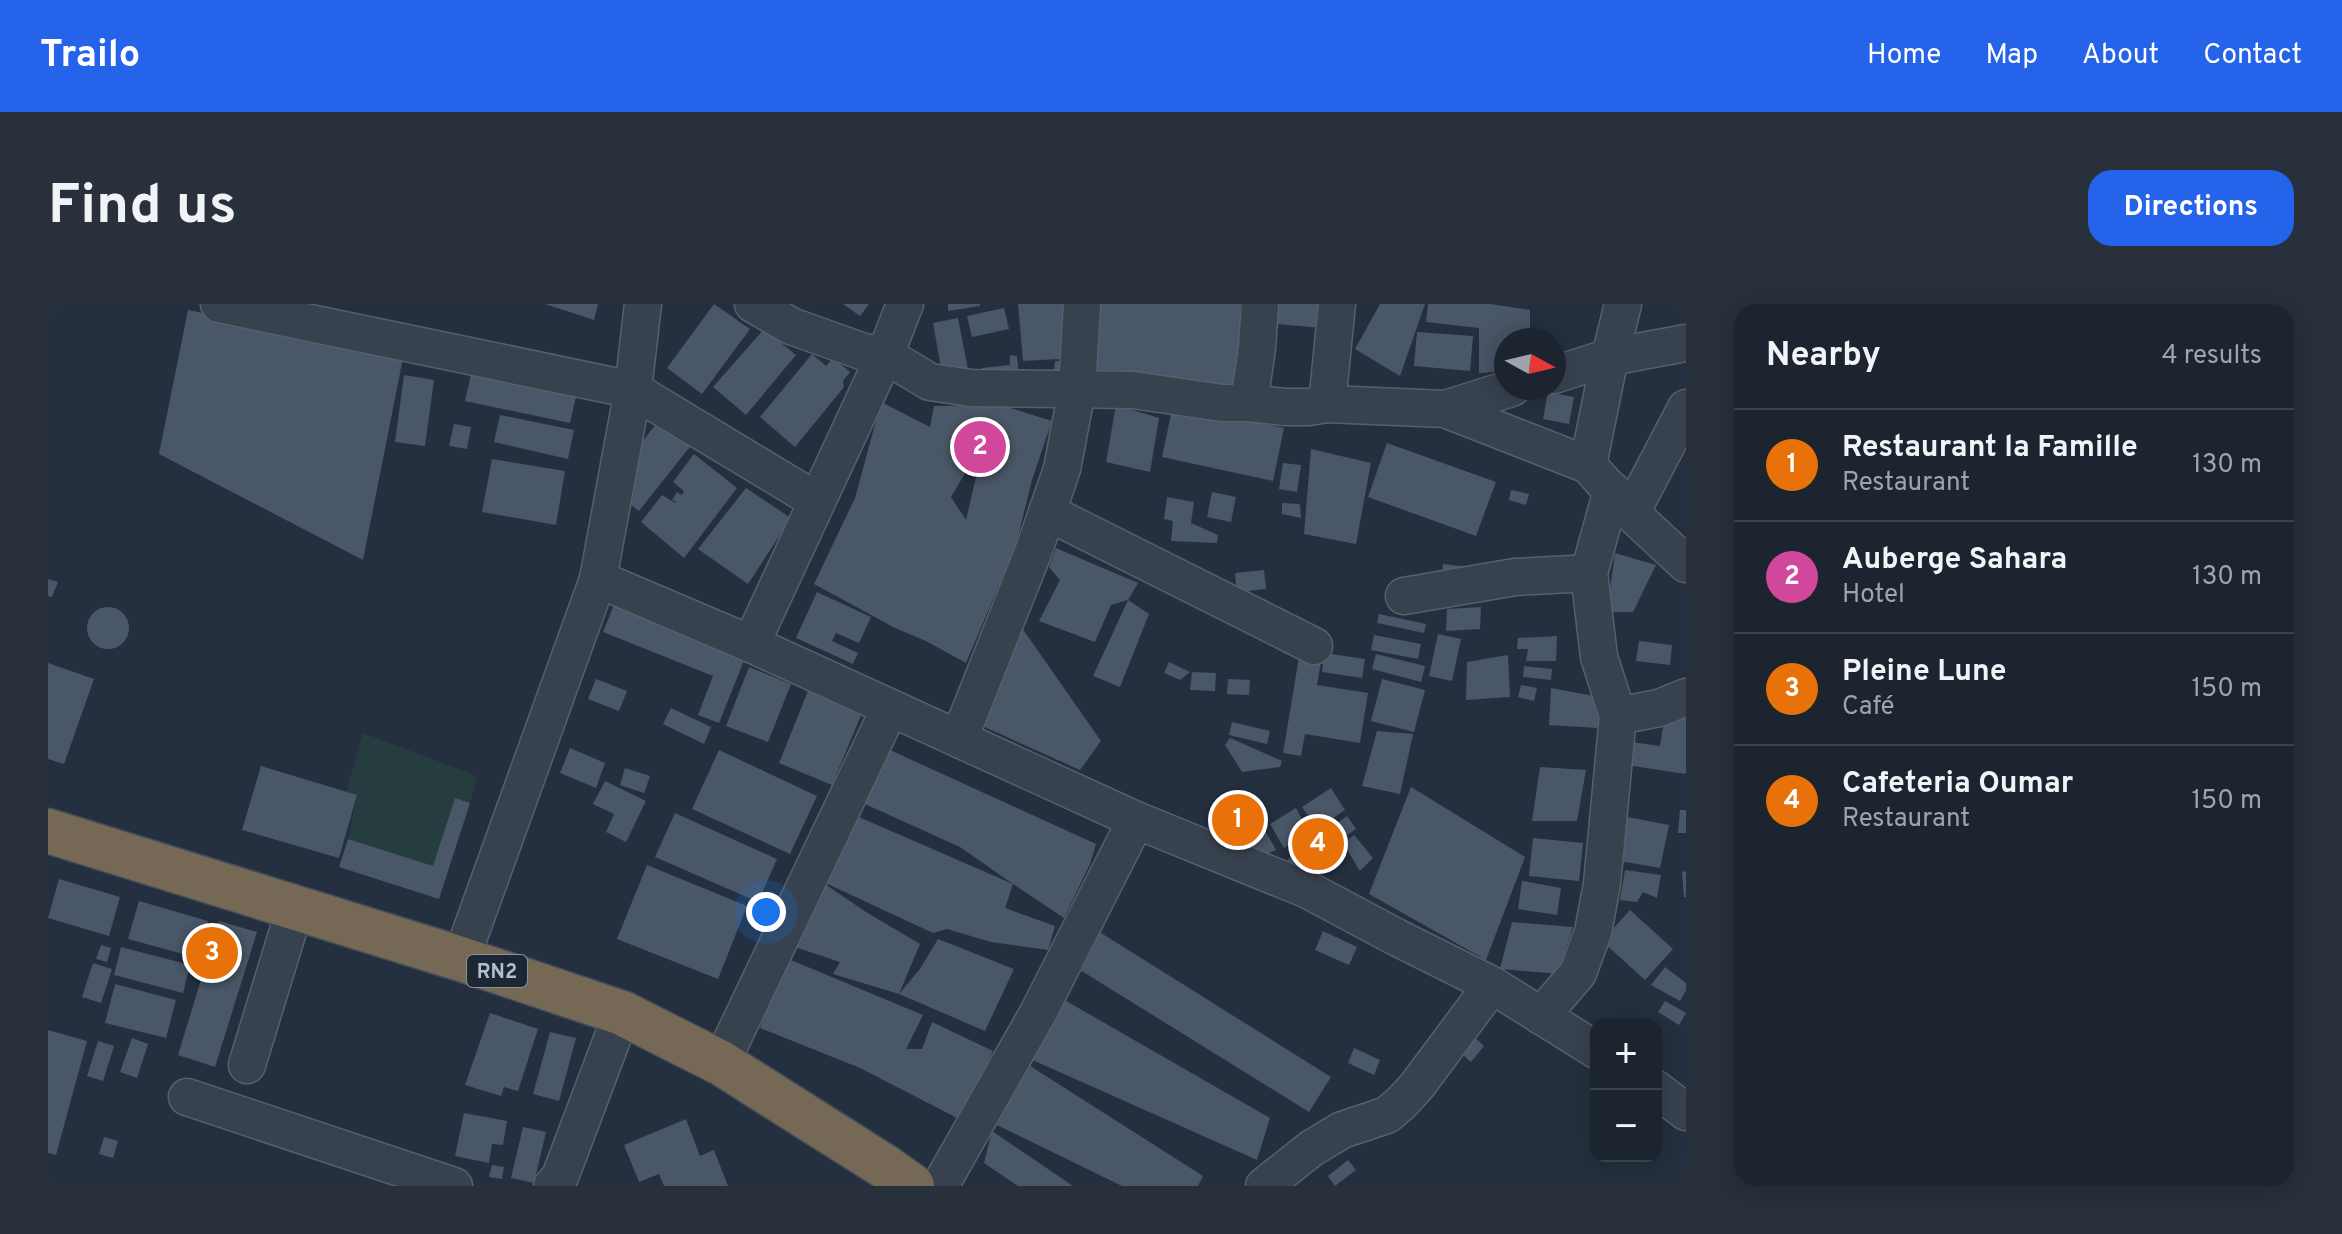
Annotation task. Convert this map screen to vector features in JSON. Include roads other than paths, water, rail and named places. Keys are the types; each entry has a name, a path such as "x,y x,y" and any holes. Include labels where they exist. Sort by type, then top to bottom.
{"highway":[{"name":"RN2","path":"48,831 461,959 622,1013 721,1063 912,1186"}],"street":[{"path":"219,304 633,390 817,501"},
{"path":"461,959 598,579 633,390 643,304"},
{"path":"753,304 791,326 864,352 885,355 930,382 971,388 1133,390 1222,403 1285,407 1327,404 1445,409 1494,394"},
{"path":"751,644 885,355 905,304"},
{"path":"959,739 1062,469 1077,390 1082,304"},
{"path":"1249,403 1260,304"},
{"path":"1327,404 1337,304"},
{"path":"1541,1016 1578,973 1593,932 1602,884 1618,716 1599,657 1589,573 1610,489 1610,357 1623,304"},
{"path":"1566,371 1610,357 1686,343"},
{"path":"1610,489 1686,408"},
{"path":"1445,409 1610,489 1686,564"},
{"path":"1047,512 1314,646"},
{"path":"1404,596 1515,577 1589,573"},
{"path":"598,579 751,644 1136,820 1308,890 1492,985 1590,1046"},
{"path":"1618,716 1659,708 1686,697"},
{"path":"721,1063 890,708"},
{"path":"940,1186 1038,1013 1136,820"},
{"path":"247,1065 295,908"},
{"path":"1264,1186 1312,1148 1342,1130 1387,1115 1401,1103 1492,985"},
{"path":"552,1186 560,1177 622,1013"},
{"path":"1657,1090 1686,1112"},
{"path":"187,1097 454,1186"}],"place":[{"name":"Auberge Sahara","path":"980,447"},
{"name":"Restaurant la Famille","path":"1238,820"},
{"name":"Cafeteria Oumar","path":"1318,844"},
{"name":"Pleine Lune","path":"212,953"}]}
